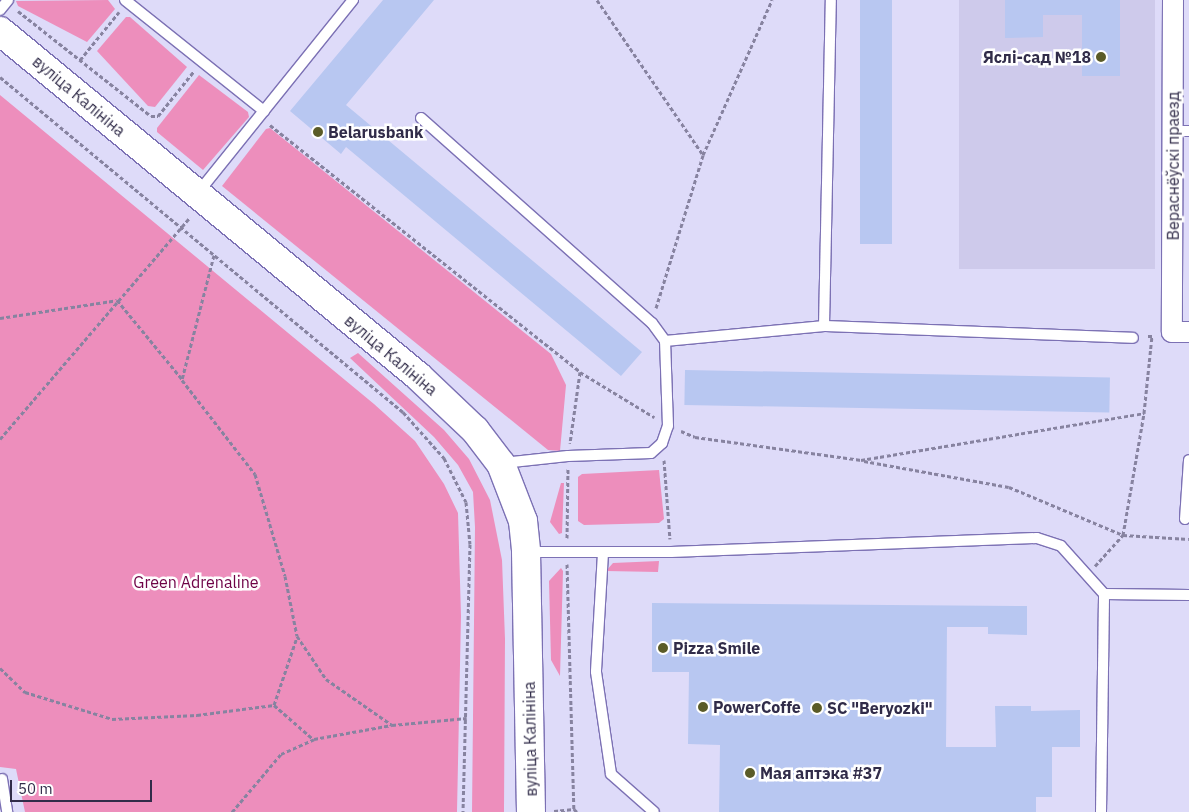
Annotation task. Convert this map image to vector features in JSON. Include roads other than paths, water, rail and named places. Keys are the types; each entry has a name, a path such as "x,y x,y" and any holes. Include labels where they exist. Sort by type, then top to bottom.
{"main road":[{"name":"вуліца Калініна","path":"0,31 195,205 418,376 475,430 501,464 522,522 526,552 540,812"}],"street":[{"name":"Вераснёўскі праезд","path":"1174,0 1181,131 1181,332"}],"lane":[{"path":"195,205 262,114 353,0"},
{"path":"824,326 831,0"},
{"path":"124,3 262,114"},
{"path":"421,118 652,323 665,341 668,426 662,443 651,453 568,456 501,464"},
{"path":"665,341 824,326 1133,338"},
{"path":"1185,519 1189,460"},
{"path":"526,552 671,552 1037,538 1061,546 1104,594 1101,812"},
{"path":"603,553 596,672 611,774 654,812"},
{"path":"1104,594 1189,595"},
{"path":"2,779 7,812"}],"place":[{"name":"Яслі-сад №18","path":"1101,57"},
{"name":"Belarusbank","path":"318,132"},
{"name":"Pizza Smile","path":"663,648"},
{"name":"PowerCoffe","path":"703,707"},
{"name":"SC \"Beryozki\"","path":"817,708"},
{"name":"Мая аптэка #37","path":"750,773"}],"park label":[{"name":"Green Adrenaline","path":"196,582"}]}
